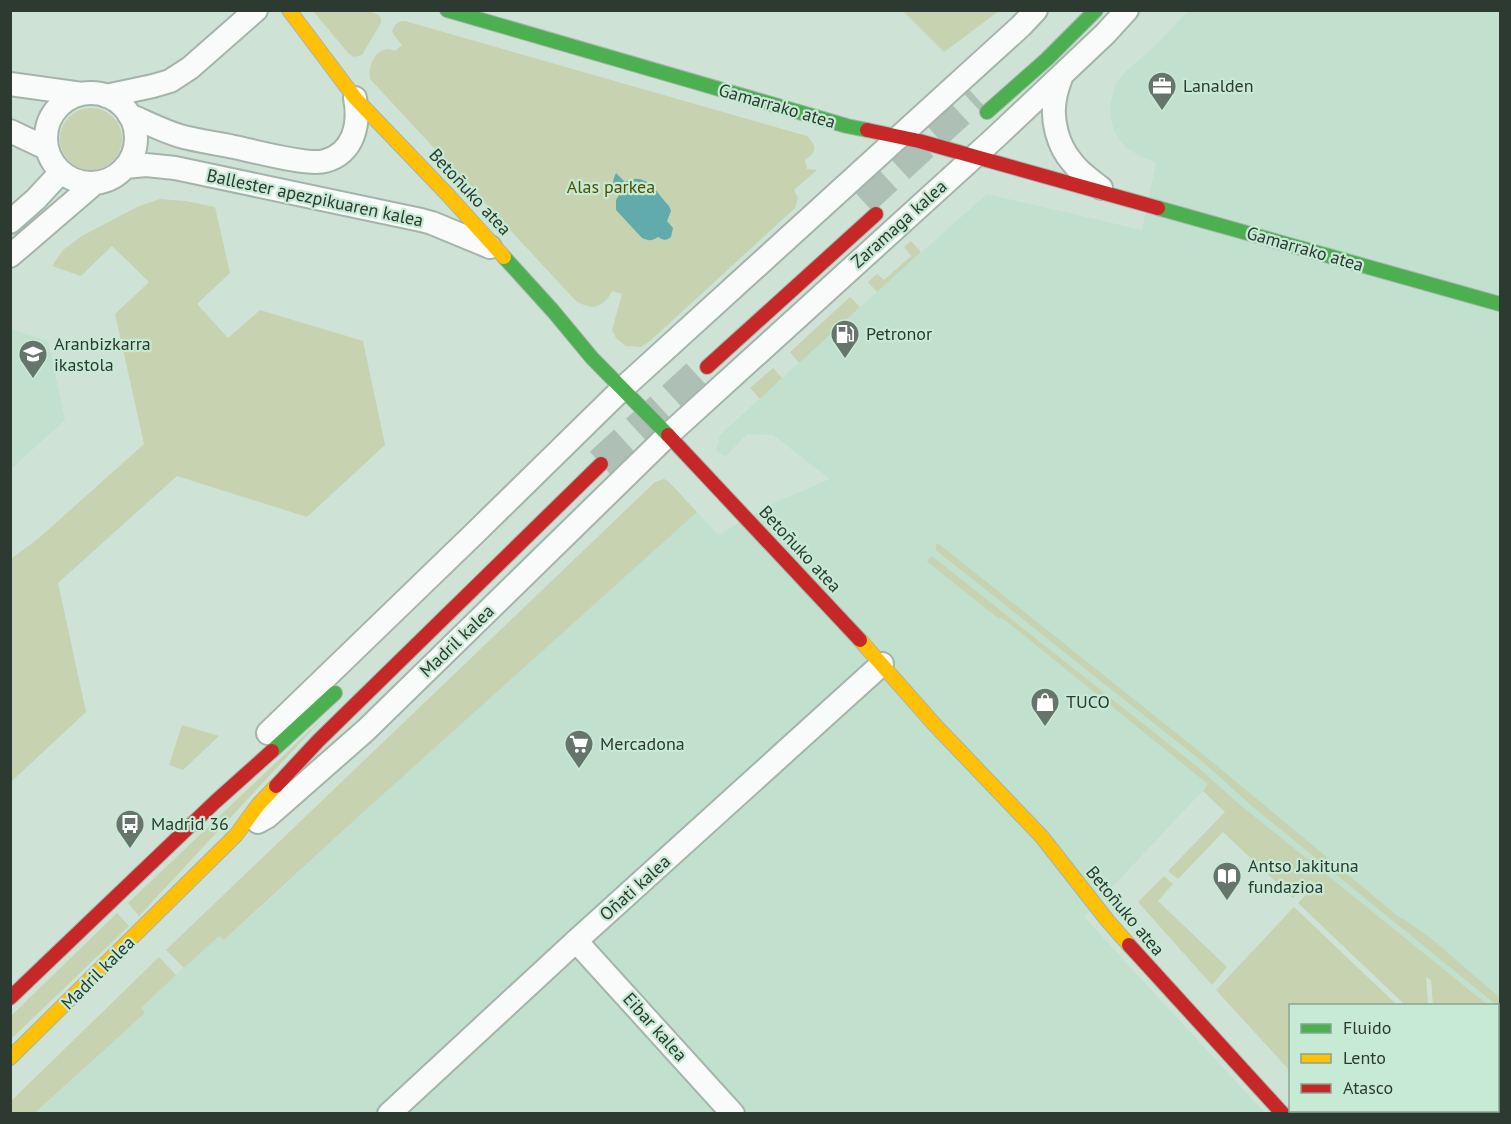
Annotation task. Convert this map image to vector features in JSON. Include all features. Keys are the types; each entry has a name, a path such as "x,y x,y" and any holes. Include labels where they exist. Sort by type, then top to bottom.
{"main road":[{"name":"Betoñuko atea","path":"289,10 355,98 444,190 592,358 695,463 882,664 934,724 1041,837 1107,920 1283,1113"},
{"name":"Gamarrako atea","path":"447,10 847,126 919,141 1500,304"},
{"path":"987,112 1047,59 1096,10"},
{"name":"Zaramaga kalea","path":"706,367 876,214"},
{"name":"Madril kalea","path":"10,1058 236,836 258,806 318,741 601,464"},
{"path":"10,998 215,802 347,682"}],"street":[{"path":"106,96 170,81 190,68 256,10"},
{"path":"215,802 261,740 623,388 1036,10"},
{"name":"Zaramaga kalea","path":"668,435 997,136 1127,10"},
{"name":"Gamarrako atea","path":"1062,75 1055,98 1054,113 1058,136 1072,164 1109,195"},
{"path":"10,84 82,94 98,94 115,100 123,107 135,128 136,142 132,155 125,167 112,178 95,183 76,181 61,172 52,161 46,148 46,133 57,108 69,99 82,94"},
{"name":"Ballester apezpikuaren kalea","path":"129,115 179,136 299,161 323,162 334,158 346,149 353,135 357,111 355,98"},
{"path":"10,131 46,148"},
{"name":"Ballester apezpikuaren kalea","path":"125,167 146,165 175,168 432,222 500,252"},
{"path":"10,222 61,172"},
{"path":"10,256 95,183"},
{"name":"Madril kalea","path":"236,836 267,817 366,730 668,435"},
{"name":"Oñati kalea","path":"389,1113 882,664"},
{"name":"Eibar kalea","path":"576,941 733,1113"}],"shaded area":[{"path":"1188,11 1500,11 1500,1016 1499,1004 1487,1004 1238,803 1214,781 1084,917 1265,1113 35,1114 145,1013 141,1008 176,975 219,936 224,940 268,901 359,816 697,512 718,535 772,504 830,479 773,435 747,434 725,457 716,450 720,435 987,194 1142,230 1156,163 1127,148 1120,140 1114,131 1110,108 1116,84 1122,75 1159,42"},
{"name":"Aranbizkarra ikastola","path":"11,329 48,341 65,420 11,469"}],"green space":[{"path":"313,11 368,11 379,15 381,23 362,55 354,57"},
{"path":"903,11 999,11 944,52"},
{"name":"Alas parkea","path":"401,21 807,136 813,143 814,152 805,160 807,169 817,170 794,190 798,198 795,208 649,342 641,347 626,346 616,338 612,330 622,294 612,291 605,302 591,307 575,300 370,79 370,68 375,57 383,50 395,51 402,45 392,31"},
{"path":"85,108 97,108 113,117 120,127 122,139 120,151 113,161 97,170 85,170 74,165 65,156 60,145 60,133 65,122 74,113"},
{"path":"160,199 215,207 230,273 197,304 228,338 260,310 363,341 385,445 307,517 177,476 58,583 86,712 11,782 11,559 39,538 144,444 115,314 149,282 112,246 81,276 52,266 63,250 82,236 137,207"},
{"path":"911,241 921,252 877,292 868,282 877,274 884,280 911,256 904,247"},
{"path":"850,297 860,307 799,363 790,352"},
{"path":"773,368 782,378 760,399 750,388"},
{"path":"664,479 697,512 224,940 219,936 184,968 166,950 655,482"},
{"path":"936,544 939,544 1205,756 1400,918 1432,939 1500,998 1500,1008 1499,1004 1495,1004 1253,807 1204,763 936,549"},
{"path":"930,557 937,560 1200,769 1238,803 1487,1004 1433,1004 1431,980 1426,977 1428,1004 1404,1004 1298,903 1316,884 1310,880 1293,898 1223,832 1178,879 1168,871 1225,812 1203,791 1208,784 1001,617 999,619 927,561"},
{"path":"324,717 139,916 128,903"},
{"path":"182,725 219,736 183,770 169,765"},
{"path":"1164,876 1173,884 1158,901 1227,967 1212,985 1138,902"},
{"path":"1294,907 1396,1004 1289,1004 1289,1070 1216,990"},
{"path":"117,913 129,926 11,1039 11,1016"},
{"path":"159,957 176,975 141,1008 145,1013 35,1113 11,1113 11,1101"}],"water":[{"path":"616,173 625,182 632,179 645,181 669,206 671,211 667,221 673,228 671,237 664,240 658,237 650,240 642,238 616,210 616,200 619,195 613,185"}],"tunnel":[{"path":"862,200 975,96"},
{"path":"601,464 707,367"}],"traffic: fast":[{"path":"447,10 867,130"},
{"path":"987,112 1047,59 1096,10"},
{"path":"1158,208 1500,304"},
{"path":"504,257 592,358 668,435"},
{"path":"272,751 335,693"}],"traffic: slow":[{"path":"289,10 355,98 504,257"},
{"path":"860,640 934,724 1042,837 1129,945"},
{"path":"10,1058 236,835 258,805 276,786"}],"traffic: jam":[{"path":"867,130 919,141 1158,208"},
{"path":"707,367 876,214"},
{"path":"668,435 860,640"},
{"path":"276,786 318,741 601,464"},
{"path":"10,998 215,802 272,751"},
{"path":"1129,945 1283,1114"}],"place":[{"name":"Lanalden","path":"1162,112"},
{"name":"Petronor","path":"845,360"},
{"name":"Aranbizkarra ikastola","path":"33,380"},
{"name":"TUCO","path":"1045,728"},
{"name":"Mercadona","path":"579,770"},
{"name":"Madrid 36","path":"130,850"},
{"name":"Antso Jakituna fundazioa","path":"1227,902"}]}
